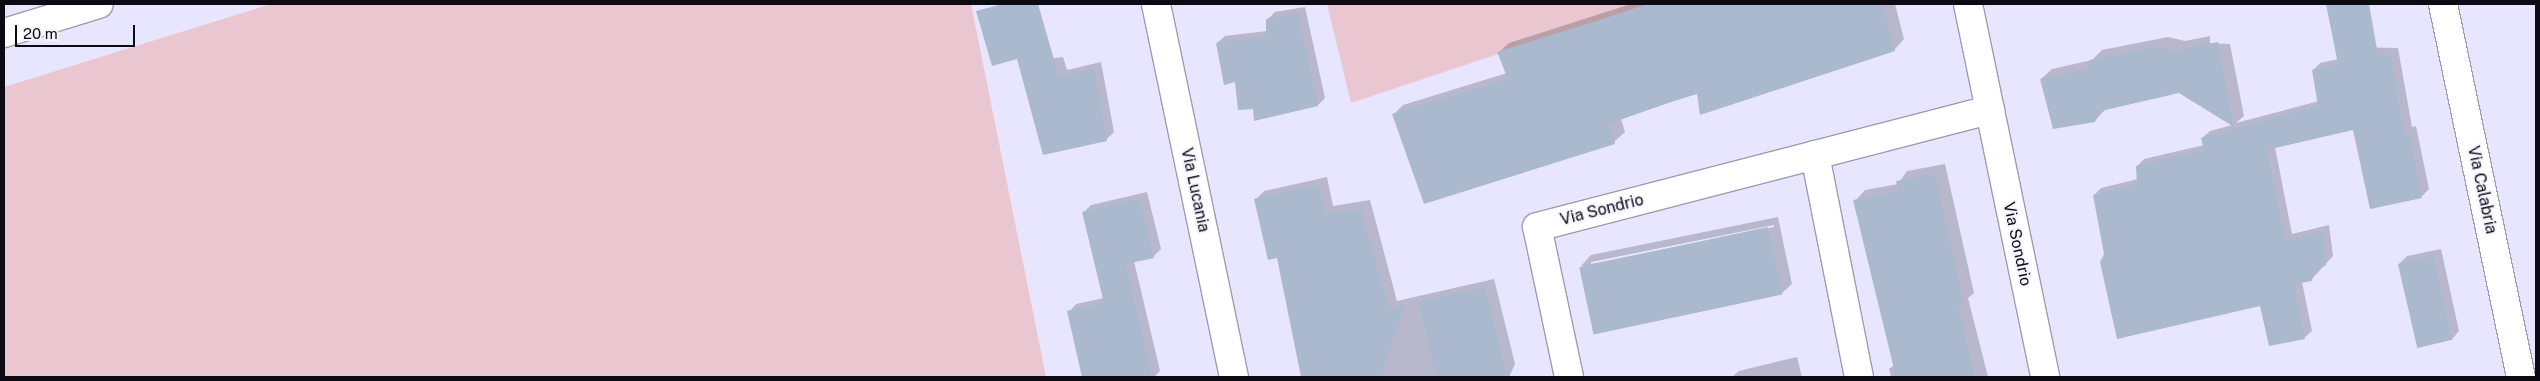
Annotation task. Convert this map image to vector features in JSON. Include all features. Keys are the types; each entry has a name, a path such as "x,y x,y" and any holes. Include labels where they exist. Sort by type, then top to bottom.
{"street":[{"path":"4,33 99,4"},
{"name":"Via Lucania","path":"1156,4 1234,377"},
{"name":"Via Sondrio","path":"1968,4 2045,377"},
{"name":"Via Calabria","path":"2443,4 2520,377"},
{"name":"Via Sondrio","path":"1569,377 1537,227 1990,110"},
{"path":"1815,155 1859,377"}],"shaded area":[{"path":"271,4 971,4 1046,377 4,377 4,87"},
{"path":"1327,4 1648,4 1351,103"}],"building":[{"path":"1003,4 1038,4 1059,77 1094,69 1107,141 1043,155 1017,59 992,66 976,11"},
{"path":"1651,4 1882,4 1895,51 1700,115 1697,94 1667,103 1609,124 1615,144 1424,204 1392,114 1508,79 1497,52"},
{"path":"2326,4 2369,4 2378,55 2391,55 2404,134 2409,133 2422,198 2370,209 2353,130 2267,150 2285,241 2322,232 2326,265 2314,272 2312,281 2294,284 2305,339 2269,346 2260,306 2117,339 2100,262 2104,254 2093,195 2137,184 2136,166 2204,150 2201,138 2318,106 2312,70 2338,64"},
{"path":"1298,14 1318,106 1254,121 1253,109 1238,110 1235,82 1224,85 1216,43 1266,37 1266,19"},
{"path":"2218,42 2234,127 2179,93 2101,111 2095,122 2053,129 2040,79 2088,69 2090,60 2157,47 2174,51"},
{"path":"1935,174 1964,304 1958,306 1975,377 1896,377 1853,200 1898,191 1896,181"},
{"path":"1318,185 1325,214 1361,209 1389,309 1405,305 1381,377 1301,377 1277,258 1268,260 1254,199"},
{"path":"1140,199 1154,258 1126,264 1152,377 1082,377 1067,311 1104,303 1082,212"},
{"path":"1768,227 1782,294 1594,335 1579,267"},
{"path":"2433,256 2452,340 2417,348 2398,264"},
{"path":"1485,287 1507,377 1436,377 1419,302"}]}
